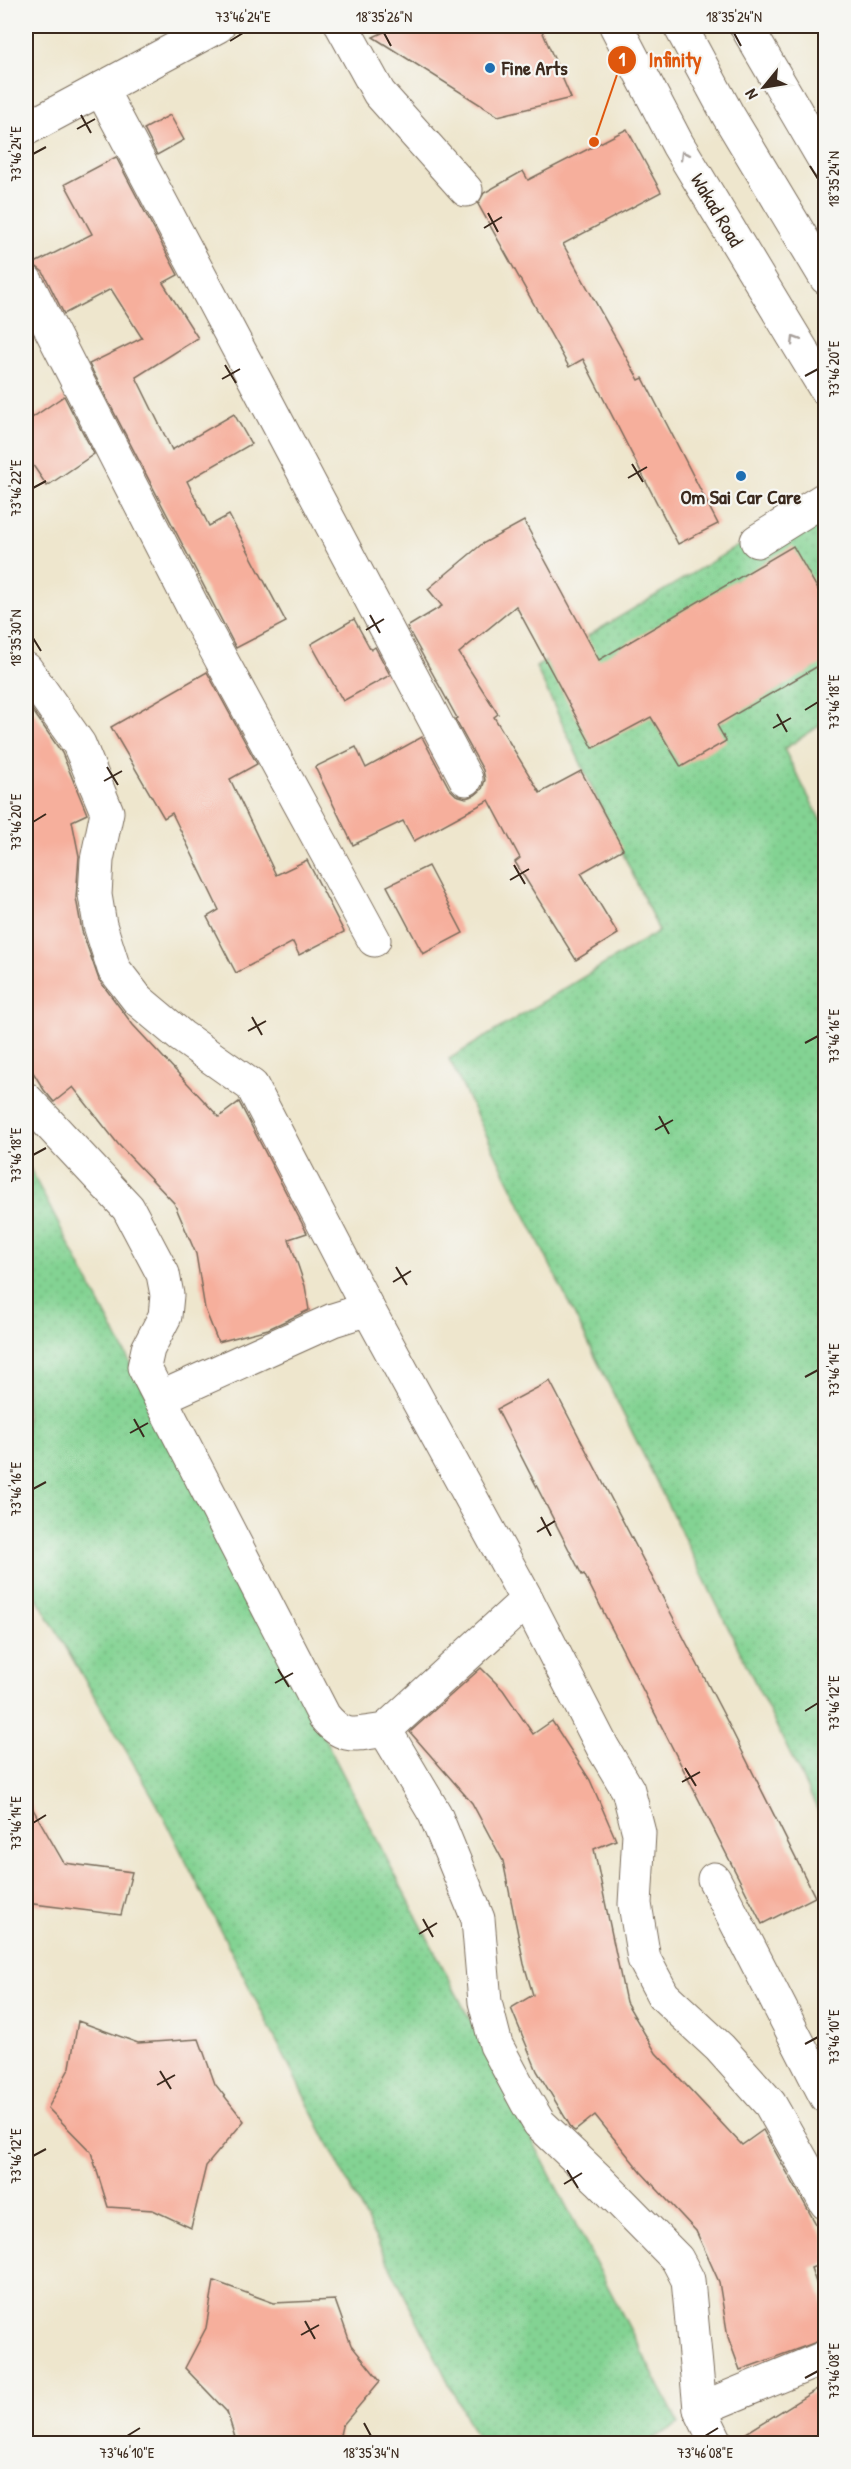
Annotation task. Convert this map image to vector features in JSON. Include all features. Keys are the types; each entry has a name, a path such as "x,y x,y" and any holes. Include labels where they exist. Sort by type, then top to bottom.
{"street":[{"path":"26,129 218,26"},
{"path":"342,26 380,93 466,190"},
{"name":"Wakad Road","path":"616,26 678,145 825,390"},
{"path":"680,26 728,115 825,278"},
{"path":"746,26 825,163"},
{"path":"100,89 466,779"},
{"path":"26,280 197,615 374,940"},
{"path":"757,541 825,498"},
{"path":"26,669 79,744 107,812 97,860 95,895 100,925 114,969 138,1000 181,1036 252,1086 368,1309 527,1600 603,1748 628,1790 639,1833 635,1904 644,1959 663,1995 720,2048 770,2104 825,2204"},
{"path":"26,1099 128,1208 163,1274 166,1295 165,1316 148,1349 144,1367 324,1716 335,1730 350,1735 385,1730 527,1600"},
{"path":"160,1398 333,1320 368,1309"},
{"path":"385,1730 435,1814 478,1919 485,2002 496,2045 526,2101 539,2123 677,2259 688,2280 700,2409 717,2444"},
{"path":"714,1879 825,2097"},
{"path":"700,2409 825,2356"}],"green space":[{"path":"816,499 826,514 825,722 784,749 826,831 825,1825 449,1059 659,931 536,667"},
{"path":"26,1161 679,2424 645,2443 479,2443 156,1802 26,1579"}],"building":[{"name":"Fine Arts","path":"397,26 540,26 571,98 498,116 373,37"},
{"path":"170,115 184,140 157,155 144,129"},
{"path":"627,129 661,192 563,244 639,380 643,378 718,524 678,544 583,359 569,367 478,204 484,193 523,171 528,180"},
{"path":"116,157 178,275 163,283 198,338 136,377 172,450 234,414 251,444 187,481 209,526 229,515 286,622 236,648 89,364 142,338 111,289 64,314 43,272 33,264 92,234 65,184"},
{"path":"64,396 94,454 47,486 26,455 26,422"},
{"path":"524,521 599,660 793,546 825,602 825,662 717,725 726,741 681,767 651,717 593,748 516,606 459,653 498,714 494,717 540,793 581,771 623,849 581,873 618,934 576,960 515,862 520,858 489,800 414,841 403,821 353,845 315,767 356,747 366,768 422,737 449,788 456,795 466,798 482,789 485,780 483,770 407,627 442,606 428,589 482,544"},
{"path":"354,619 371,650 375,647 390,675 343,701 311,644"},
{"path":"207,672 257,764 230,779 276,875 307,860 344,932 299,955 293,942 236,973 207,917 219,910 172,813 164,818 111,727"},
{"path":"26,701 62,753 87,814 72,821 79,856 76,898 82,931 99,980 133,1025 219,1117 239,1102 307,1233 289,1239 305,1286 309,1310 268,1329 218,1342 205,1309 196,1254 174,1203 118,1144 73,1087 54,1102 26,1061"},
{"path":"428,866 463,933 423,954 387,886"},
{"path":"550,1381 726,1719 815,1897 762,1924 584,1574 582,1575 497,1409"},
{"path":"481,1668 503,1690 533,1734 552,1721 590,1780 616,1840 594,1849 626,2002 656,2053 742,2145 763,2130 825,2240 825,2263 811,2268 825,2309 825,2339 740,2370 728,2337 719,2282 696,2231 641,2172 595,2115 575,2131 572,2129 537,2071 511,2008 533,1995 524,1964 503,1861 472,1803 410,1732"},
{"path":"26,1797 64,1863 132,1872 121,1915 26,1903"},
{"path":"78,2021 138,2043 199,2039 215,2084 244,2121 206,2166 191,2228 153,2210 108,2207 91,2152 48,2108 70,2067"},
{"path":"214,2281 274,2303 335,2300 351,2345 380,2381 342,2426 338,2444 237,2444 227,2412 185,2368 206,2328"},
{"path":"825,2384 825,2444 735,2444 735,2440"}],"place":[{"name":"Fine Arts","path":"490,68"},
{"name":"Infinity","path":"594,142"},
{"name":"Om Sai Car Care","path":"741,476"}]}
